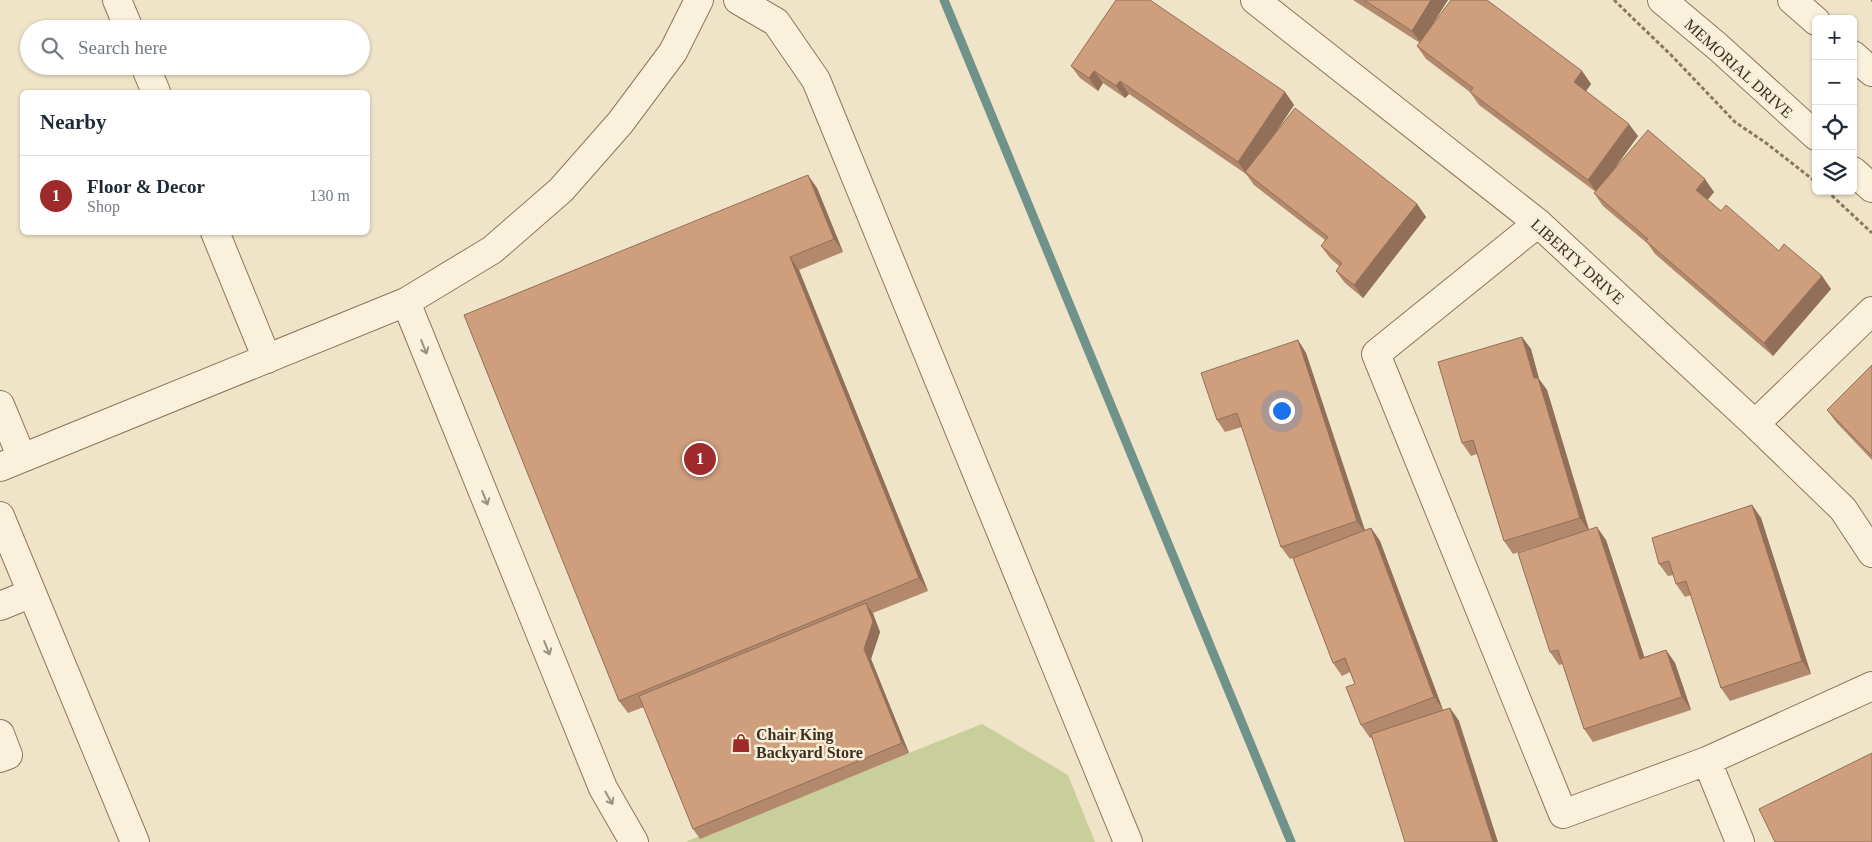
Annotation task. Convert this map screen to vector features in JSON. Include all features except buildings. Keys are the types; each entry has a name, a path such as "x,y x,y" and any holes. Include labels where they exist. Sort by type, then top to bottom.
{"street":[{"path":"117,0 125,20"},
{"path":"0,405 11,463 406,302 492,250 560,190 620,123 673,52 699,0"},
{"path":"738,0 776,22 816,80 1128,842"},
{"name":"LIBERTY DRIVE","path":"1255,0 1538,223 1755,424 1843,509 1872,553"},
{"name":"MEMORIAL DRIVE","path":"1662,0 1718,47 1812,132"},
{"path":"1792,0 1812,18"},
{"path":"1857,59 1872,72"},
{"path":"149,75 155,90"},
{"path":"1857,175 1872,188"},
{"path":"1538,223 1376,354 1563,814 1707,761 1872,686"},
{"path":"216,235 267,359"},
{"path":"406,302 603,788 634,842"},
{"path":"1755,424 1872,311"},
{"path":"0,516 136,842"},
{"path":"0,606 32,593"},
{"path":"0,734 8,755 0,758"},
{"path":"1707,761 1740,842"}],"path":[{"path":"1614,0 1666,49 1735,122 1766,143 1812,179"},
{"path":"1830,195 1872,233"}],"green space":[{"path":"982,724 1068,775 1095,842 685,842"}],"waterway":[{"path":"944,0 1291,842"}],"place":[{"name":"Floor & Decor","path":"700,459"},
{"name":"Chair King Backyard Store","path":"741,743"}]}
